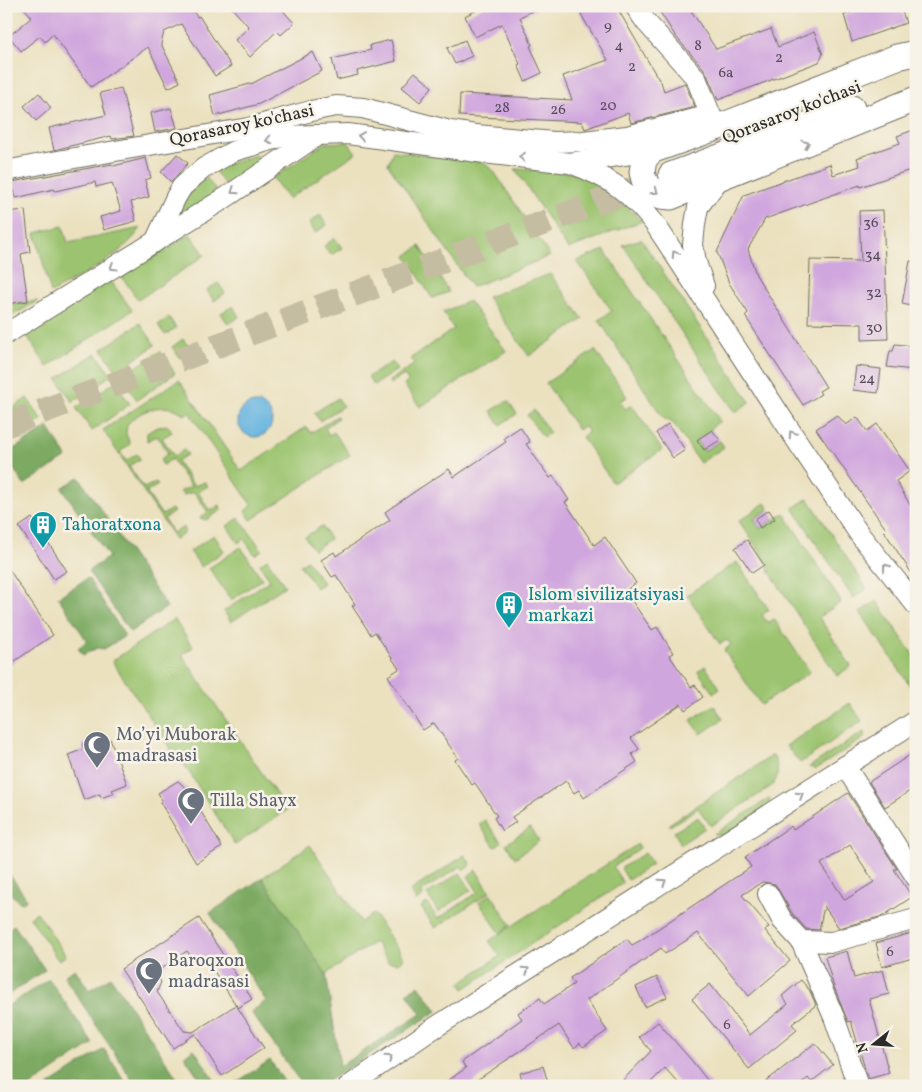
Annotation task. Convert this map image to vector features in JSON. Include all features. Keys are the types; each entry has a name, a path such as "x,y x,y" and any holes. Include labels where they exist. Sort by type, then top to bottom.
{"main road":[{"path":"916,53 897,56 713,121 664,162 644,160 643,175 650,189 661,196 671,197 916,99"},
{"name":"Qorasaroy ko'chasi","path":"664,162 916,66"},
{"name":"Qorasaroy ko'chasi","path":"664,162 916,84"}],"street":[{"path":"635,6 646,22 696,78 713,121"},
{"name":"Qorasaroy ko'chasi","path":"6,171 248,128 336,106 363,108 446,130 476,135 554,142 627,136 713,121"},
{"path":"6,334 225,198 318,134"},
{"path":"154,242 182,187 204,168 234,151 285,136 348,134 570,163 664,162"},
{"path":"570,163 608,179 621,187 640,204 712,309 860,535 915,604"},
{"path":"712,309 696,262 693,245 698,207 720,178"},
{"path":"349,1086 431,1030 916,721"},
{"path":"845,766 916,877"},
{"path":"768,894 782,920 801,941 834,1017 858,1086"},
{"path":"801,941 832,942 916,919"}],"green space":[{"path":"348,142 356,153 288,199 273,178 325,143"},
{"path":"393,151 482,162 493,170 550,256 472,287 388,164"},
{"path":"256,155 263,161 226,186 215,171 233,162"},
{"path":"515,169 556,171 596,176 642,221 568,249"},
{"path":"206,177 217,192 177,219 184,201"},
{"path":"320,215 327,225 315,233 309,223"},
{"path":"63,226 68,243 141,228 122,249 111,257 51,293 35,233"},
{"path":"190,234 205,255 138,300 120,274"},
{"path":"335,238 342,248 331,255 324,246"},
{"path":"641,239 750,402 735,412 623,245"},
{"path":"420,246 449,292 432,298 406,256"},
{"path":"604,250 720,421 696,440 704,451 720,441 724,447 700,463 673,423 663,418 599,320 612,311 577,261"},
{"path":"550,274 583,319 529,356 487,297"},
{"path":"110,280 132,310 47,367 24,331"},
{"path":"218,283 225,293 214,301 207,290"},
{"path":"38,301 6,319 6,304"},
{"path":"469,301 506,351 420,407 404,385 408,381 404,375 390,384 389,381 415,364 411,358 454,329 443,312"},
{"path":"233,306 239,317 228,324 221,313"},
{"path":"169,317 176,328 165,335 158,325"},
{"path":"140,323 155,345 117,372 102,349"},
{"path":"183,339 191,350 180,358 172,347"},
{"path":"595,350 627,397 620,401 625,409 632,405 662,450 613,483 582,437 588,432 584,426 578,430 546,383"},
{"path":"160,351 175,373 137,400 121,377"},
{"path":"96,353 111,375 73,402 57,379"},
{"path":"392,362 397,370 374,385 368,377"},
{"path":"179,380 241,471 306,427 311,433 337,416 338,418 325,428 329,435 334,432 350,455 251,520 245,511 252,506 189,412 184,415 178,410 163,407 146,411 132,419 127,425 126,434 130,444 120,452 126,461 137,454 140,459 129,466 144,488 156,482 158,485 146,492 162,515 172,509 174,512 164,519 173,533 184,527 184,534 175,539 103,430"},
{"path":"115,382 130,404 92,431 76,408"},
{"path":"27,398 42,420 6,445 6,413"},
{"path":"338,398 343,406 320,421 314,413"},
{"path":"508,401 517,414 500,425 491,411"},
{"path":"534,410 550,433 543,437 527,415"},
{"path":"166,425 172,432 162,438 174,456 184,450 188,454 177,461 194,486 205,482 208,486 198,492 210,511 220,505 221,510 206,520 200,518 208,512 194,492 183,495 180,491 191,487 172,459 163,465 160,460 168,453 157,436 147,441 147,433 155,428"},
{"path":"48,427 67,457 24,485 6,457 6,454"},
{"path":"79,477 167,607 130,632 88,571 109,557 62,488"},
{"path":"808,498 867,589 853,598 793,508"},
{"path":"765,503 769,509 754,519 760,529 784,513 841,602 819,617 851,666 837,676 768,569 770,567 739,521"},
{"path":"239,518 262,550 255,555 244,539 238,543 227,526"},
{"path":"322,526 330,539 314,550 305,537"},
{"path":"214,535 224,551 201,567 190,551"},
{"path":"241,547 262,579 231,600 209,568"},
{"path":"267,559 285,586 231,622 224,611 270,580 260,564"},
{"path":"307,560 323,583 316,588 300,565"},
{"path":"737,562 769,610 762,615 768,623 774,619 810,672 761,705 724,650 731,645 727,640 720,644 687,595"},
{"path":"88,578 125,636 104,649 97,648 83,655 78,648 87,641 58,597"},
{"path":"877,601 916,659 916,688 913,690 860,612"},
{"path":"174,619 193,647 182,655 287,810 235,845 184,764 180,763 112,661"},
{"path":"705,666 720,688 713,693 698,671"},
{"path":"850,703 862,721 800,763 786,746"},
{"path":"714,705 723,719 701,734 691,720"},
{"path":"865,731 864,738 816,769 809,767"},
{"path":"773,755 778,770 773,785 711,826 698,808 670,826 669,824"},
{"path":"770,798 769,805 722,836 714,834"},
{"path":"698,817 705,828 681,844 674,832"},
{"path":"485,820 501,842 495,847 479,824"},
{"path":"530,828 539,841 515,858 506,844"},
{"path":"638,844 640,848 613,867 623,883 464,989 460,983 500,956 489,941"},
{"path":"310,845 361,922 374,914 404,958 398,963 388,962 375,942 326,974 262,878"},
{"path":"645,853 652,864 628,880 621,868"},
{"path":"465,855 471,865 464,870 461,866 421,892 423,896 416,901 410,891"},
{"path":"6,869 27,899 21,903 6,890"},
{"path":"476,870 490,892 435,928 421,907 427,903 438,919 478,892 468,876"},
{"path":"460,873 471,890 438,912 427,894"},
{"path":"262,878 326,974 340,1066 421,1014 407,993 419,985 437,1011 320,1086 303,1086 251,1012 266,1001 210,913"},
{"path":"491,894 511,925 500,933 479,902"},
{"path":"37,912 66,956 58,960 30,917"},
{"path":"14,925 45,970 6,996 6,931"},
{"path":"75,969 89,990 111,977 182,1086 136,1086 64,976"},
{"path":"49,979 93,1044 30,1086 6,1086 6,1007"},
{"path":"104,1049 128,1086 48,1086"},
{"path":"194,1049 215,1081 208,1086 205,1086 184,1056"},
{"path":"270,1060 287,1086 231,1086"}],"water":[{"path":"255,403 267,408 272,420 267,432 255,437 243,432 238,420 243,408"}],"building":[{"path":"22,6 190,6 197,17 199,16 231,66 215,76 181,24 164,32 161,44 180,82 168,88 148,47 91,87 53,34 45,42 40,36 21,51 9,36 32,17"},
{"path":"230,6 279,6 294,23 281,35 277,31 250,57 235,40 249,27"},
{"path":"485,6 542,6 520,17 542,73 525,81 518,65 520,64 502,24 475,37 465,16"},
{"path":"576,6 616,6 660,79 664,91 685,83 695,107 631,123 628,113 585,129 582,122 459,116 460,94 572,100 563,76 608,60"},
{"path":"656,6 688,6 716,49 771,29 778,47 814,32 823,54 819,62 718,100 705,70 676,37"},
{"path":"870,6 900,6 906,23 852,42 844,15"},
{"path":"391,40 396,61 357,71 358,75 337,80 332,59 371,50 370,45"},
{"path":"465,40 472,56 455,64 447,48"},
{"path":"313,52 322,71 259,104 215,116 210,95 253,83"},
{"path":"415,72 432,87 420,102 402,87"},
{"path":"121,88 134,136 112,139 111,136 54,150 49,128 106,115 100,93"},
{"path":"39,93 51,108 36,121 24,106"},
{"path":"171,108 177,128 155,132 151,113"},
{"path":"916,129 916,168 860,187 860,185 765,219 748,249 756,275 826,387 819,391 821,394 803,405 745,316 748,313 729,283 717,252 744,195 830,164 833,175 860,166 857,158 900,143 897,136"},
{"path":"177,154 188,163 171,182 161,172"},
{"path":"146,158 151,178 145,180 149,197 131,202 136,221 104,230 100,217 121,211 112,183 96,187 95,182 16,198 12,182 112,164 113,166"},
{"path":"25,210 30,252 21,254 28,301 6,304 6,212"},
{"path":"883,210 888,339 862,340 862,324 808,323 810,260 861,261 859,211"},
{"path":"910,261 916,262 916,307 902,304"},
{"path":"895,344 915,346 913,370 887,367 890,351 893,351"},
{"path":"856,366 881,369 878,393 853,390"},
{"path":"837,415 846,425 857,417 867,431 877,424 910,471 896,481 916,515 916,580 884,531 886,529 816,429"},
{"path":"668,424 685,450 673,458 656,433"},
{"name":"Islom sivilizatsiyasi markazi","path":"520,427 530,442 526,444 550,478 553,476 569,500 565,502 594,545 605,537 636,583 625,591 652,630 657,627 673,653 669,655 691,687 695,685 703,697 685,710 681,704 631,738 639,749 632,754 637,762 584,798 579,790 574,793 566,781 512,817 516,822 502,831 494,818 497,816 475,783 472,785 455,760 458,758 434,723 423,730 388,676 399,669 375,632 371,635 352,606 355,604 336,575 332,577 321,560 334,552 336,556 390,520 385,512 449,469 454,477 506,442 504,438"},
{"path":"712,430 720,440 704,450 697,440"},
{"path":"769,510 775,519 760,528 755,519"},
{"name":"Tahoratxona","path":"32,518 67,571 54,579 19,527"},
{"path":"747,540 764,565 752,573 735,548"},
{"path":"6,565 53,635 6,667"},
{"name":"Mo’yi Muborak madrasasi","path":"110,739 127,784 112,790 114,793 101,798 100,794 84,800 68,755 84,749 82,744 94,740 95,744"},
{"path":"916,751 916,787 885,807 869,782"},
{"name":"Tilla Shayx","path":"178,781 188,790 222,847 196,863 160,802 162,800 158,793"},
{"path":"848,793 897,869 894,869 912,897 883,916 839,928 824,906 819,930 806,929 792,913 775,884 762,882 742,895 769,927 765,930 790,961 749,996 698,933 665,954 661,948 587,1000 607,1031 583,1047 580,1043 574,1048 559,1025 468,1086 440,1086 466,1068 462,1062 522,1019 518,1013 540,998 544,1004 574,984 570,978 627,939 632,945 641,940 751,867 745,857 791,826 793,830","holes":["850,845 874,882 845,900 821,864"]},
{"name":"Baroqxon madrasasi","path":"199,918 252,999 238,1008 206,959 191,957 187,951 155,973 161,982 157,992 184,1031 193,1032 236,1005 264,1048 222,1076 195,1034 173,1048 121,969"},
{"path":"916,932 916,957 882,967 876,943"},
{"path":"847,951 854,978 883,970 889,994 869,999 889,1073 868,1079 851,1021 848,1022 825,957"},
{"path":"657,977 667,997 645,1007 636,987"},
{"path":"801,980 810,991 816,1005 792,1024 797,1030 749,1069 692,999 710,984 750,1035 788,1004 782,996"},
{"path":"658,1022 712,1086 681,1086 665,1068 647,1086 629,1086 623,1080 651,1051 639,1037"},
{"path":"815,1043 833,1065 811,1082 808,1078 799,1086 760,1086"},
{"path":"543,1066 549,1086 524,1086 520,1073"}],"tunnel":[{"path":"6,425 671,175"}],"place":[{"name":"Tahoratxona","path":"43,549"},
{"name":"Islom sivilizatsiyasi markazi","path":"509,629"},
{"name":"Mo’yi Muborak madrasasi","path":"97,769"},
{"name":"Tilla Shayx","path":"191,825"},
{"name":"Baroqxon madrasasi","path":"149,995"}]}
